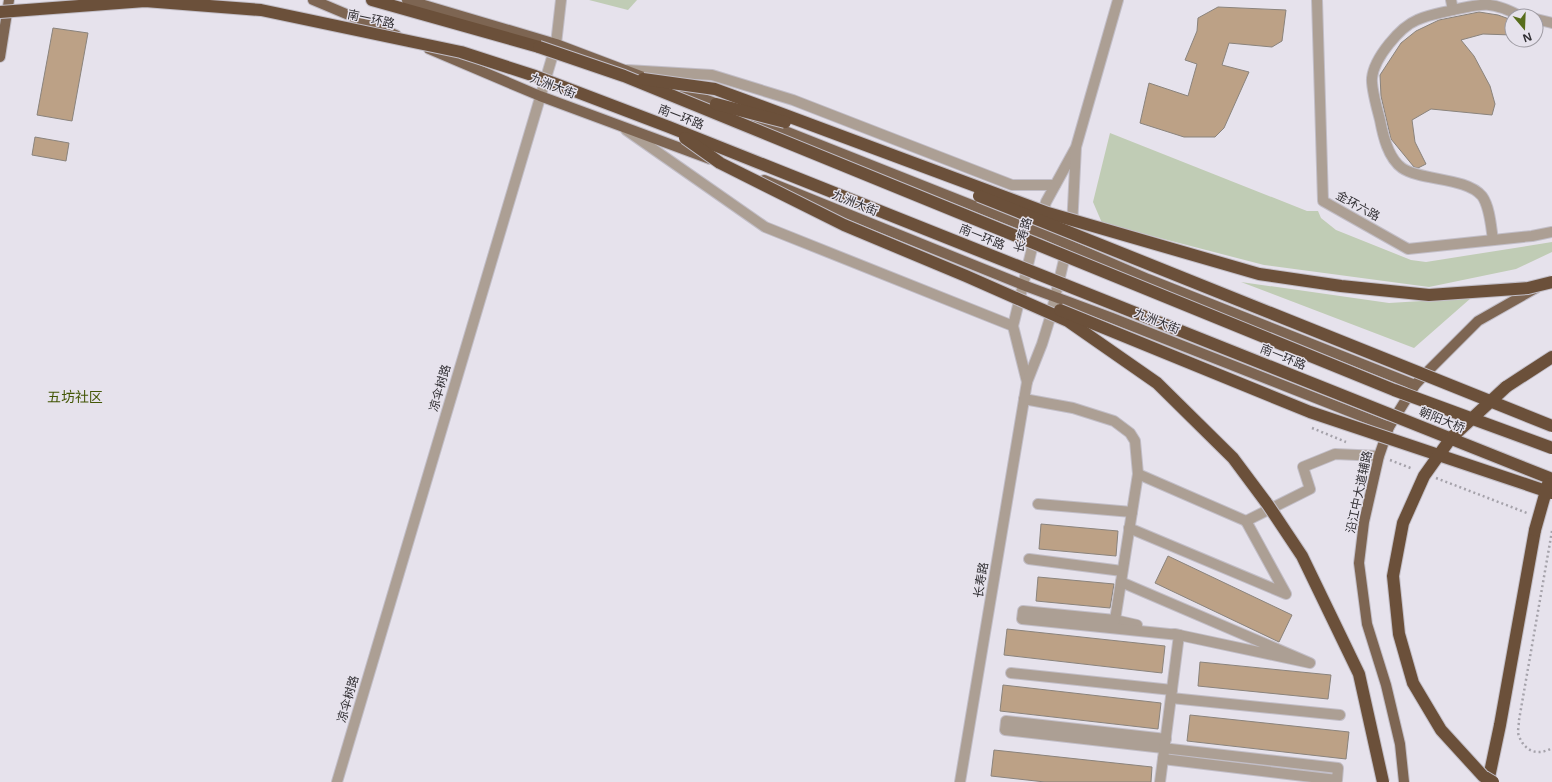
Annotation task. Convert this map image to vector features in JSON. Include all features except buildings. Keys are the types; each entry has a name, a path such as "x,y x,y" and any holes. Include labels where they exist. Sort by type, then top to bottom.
{"highway":[{"name":"南一环路","path":"372,0 539,47 624,73 1333,365"},
{"name":"南一环路","path":"0,12 146,1 260,10 461,52 535,76 669,127 1322,387"},
{"path":"624,73 715,89 1048,213 1259,274 1340,286 1429,295 1528,288 1552,282"},
{"path":"716,104 817,131 1552,426"},
{"path":"669,127 720,164 844,225 1068,321 1157,383 1233,458 1268,505 1302,556 1359,674 1384,782"},
{"path":"785,188 848,222 1310,412 1552,493"},
{"path":"1493,782 1483,776 1440,730 1412,683 1399,634 1393,576 1403,522 1424,476 1451,438 1506,387 1552,357"},
{"name":"朝阳大桥","path":"1333,365 1394,390 1552,448"},
{"name":"朝阳大桥","path":"1322,387 1552,479"},
{"path":"1488,782 1500,725 1535,530 1544,494 1552,475"},
{"path":"1376,752 1379,782"}],"main road":[{"path":"0,57 9,0"},
{"name":"九洲大街","path":"313,0 540,96 616,123 785,188 1023,285 1112,318 1389,427"},
{"path":"407,0 556,44 624,73 716,104 1037,231 1148,279 1415,385"},
{"name":"沿江中大道辅路","path":"1404,782 1400,744 1388,692 1367,624 1359,563 1364,522 1379,456 1389,427 1415,385 1478,321 1552,279"}],"street":[{"name":"凉伞树路","path":"337,782 556,44 561,0"},
{"name":"长寿路","path":"1027,382 1013,326 1037,231 1046,202 1076,147 1118,0"},
{"name":"金环六路","path":"1317,0 1323,201 1408,249 1552,232"},
{"path":"1493,240 1487,209 1482,196 1464,186 1403,169 1395,162 1380,125 1372,78 1379,57 1393,39 1417,20 1452,5 1481,3 1503,6 1506,8"},
{"path":"624,73 712,75 793,100 1012,185 1055,185"},
{"path":"616,123 765,227 1013,326"},
{"name":"长寿路","path":"960,782 1027,382 1042,344 1072,227 1076,147"},
{"path":"1024,399 1073,408 1114,421 1130,433 1135,442 1138,474 1114,620"},
{"path":"1246,521 1310,489 1303,467 1335,454 1379,456"},
{"path":"1129,528 1286,594 1246,521 1138,474"},
{"path":"1038,504 1132,512"},
{"path":"1029,559 1122,571"},
{"path":"1120,582 1310,663 1114,620 1023,611 1022,619 1179,635"},
{"path":"1160,782 1179,635"},
{"path":"1011,673 1340,715"},
{"path":"1163,759 1337,781 1338,768 1165,743 1006,721 1005,730 1165,743"}],"path":[{"path":"1552,532 1519,720 1519,736 1526,748 1536,753 1552,748"}],"green space":[{"path":"589,0 637,0 628,10"},
{"path":"1110,133 1307,211 1318,211 1321,218 1336,230 1411,260 1426,262 1552,242 1552,252 1516,269 1429,287 1264,265 1102,223 1093,202"},
{"path":"1241,282 1389,303 1471,298 1414,348"}],"district":[{"name":"五坊社区","path":"75,397"}]}
